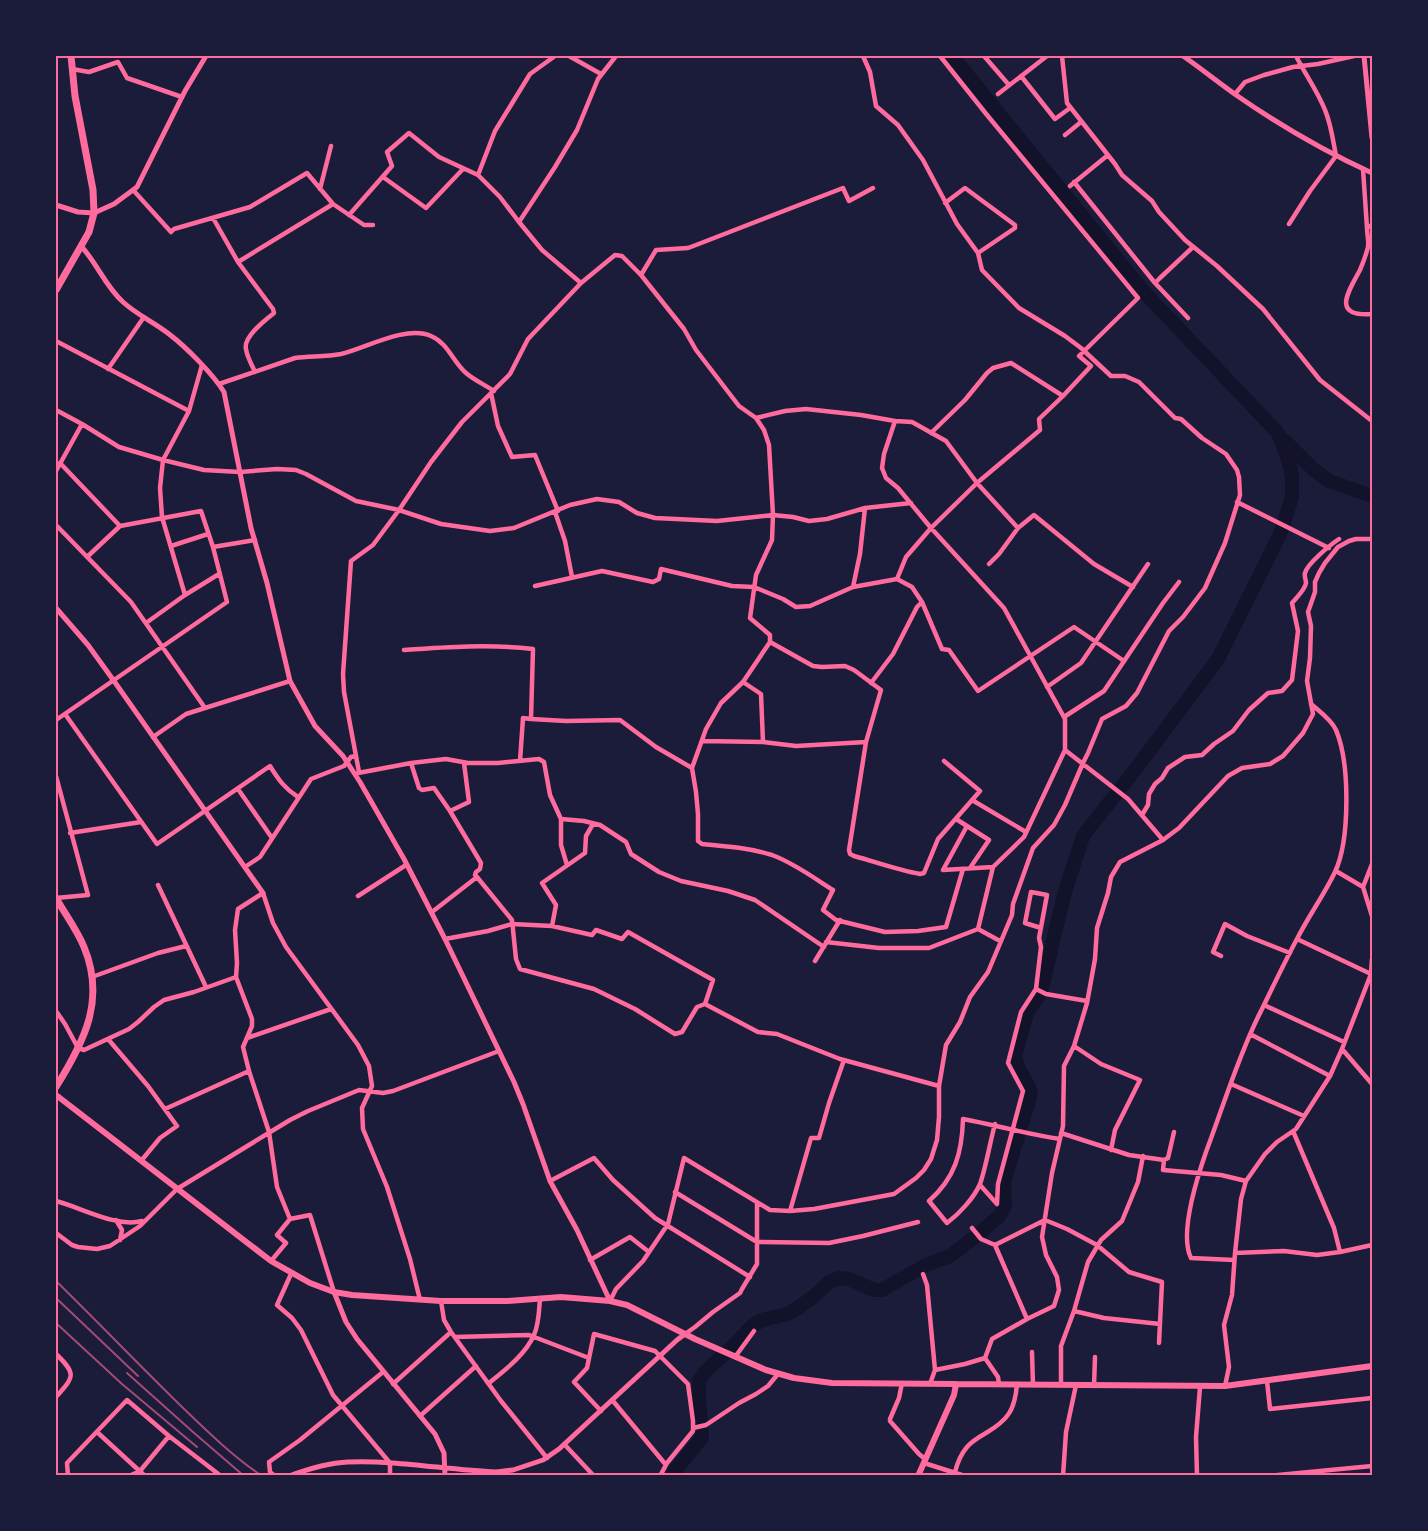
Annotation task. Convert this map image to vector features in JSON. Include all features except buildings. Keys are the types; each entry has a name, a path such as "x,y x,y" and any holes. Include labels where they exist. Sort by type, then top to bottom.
{"main road":[{"path":"56,290 89,232 94,213 93,190 76,105 71,56"},
{"path":"56,898 82,944 92,977 93,996 87,1028 56,1087"},
{"path":"56,1095 271,1261 291,1274 334,1292 441,1301 507,1301 561,1297 610,1301 627,1305 732,1356 778,1374 832,1383 1200,1387 1267,1381 1372,1366"},
{"path":"918,1476 954,1395 956,1384"}],"street":[{"path":"56,204 78,212 94,213 134,191 140,184 182,97 206,56"},
{"path":"478,175 495,131 530,74 555,56"},
{"path":"569,56 601,74"},
{"path":"519,222 577,129 598,79 616,56"},
{"path":"610,1301 616,1288 643,1261 668,1224 684,1158 770,1210 790,1211 814,1209 894,1194 916,1178 931,1159 935,1149 939,1117 939,1086 946,1045 960,1022 970,997 988,972 1012,915 1013,904 1033,848 1054,825 1065,805 1102,718 1126,706 1137,693 1169,631 1205,588 1225,543 1240,495 1237,470 1226,454 1202,438 1181,419 1175,418 1139,382 1125,376 1111,376 1065,336 1019,308 982,270 978,253 957,224 922,160 898,125 876,106 870,72 863,56"},
{"path":"897,579 906,557 931,528 977,483 1040,430 1039,419 1091,366 1079,356 1138,298 940,56"},
{"path":"984,56 1009,85"},
{"path":"998,94 1047,56"},
{"path":"1062,56 1066,97 1070,108 1122,175 1152,201 1159,212 1193,247 1263,309 1320,380 1372,421"},
{"path":"1183,56 1262,112 1336,156 1372,173"},
{"path":"1289,224 1336,156 1324,107 1296,56"},
{"path":"1235,94 1245,82 1250,80 1301,66 1354,56"},
{"path":"1364,56 1372,138"},
{"path":"72,69 89,72 118,62 127,78 182,97"},
{"path":"1021,76 1055,119 1070,108"},
{"path":"1065,135 1081,122"},
{"path":"349,215 392,166 387,152 409,133 438,157 478,175 500,197 542,250 581,283"},
{"path":"320,189 331,146"},
{"path":"1108,155 1072,184 1155,284 1188,318"},
{"path":"382,177 426,208 463,169"},
{"path":"1363,169 1368,246 1361,267 1346,297 1346,302 1354,313 1372,314"},
{"path":"134,191 171,232 174,229 250,207 307,173 333,204 364,225 373,225"},
{"path":"641,275 656,250 696,246 843,188 849,201 873,188"},
{"path":"945,203 965,188 1015,225 1015,228 978,253"},
{"path":"238,262 333,204"},
{"path":"213,218 238,262 273,309 274,313 260,322 246,343 245,349 255,372"},
{"path":"1367,228 1372,225"},
{"path":"81,246 117,297 171,335 202,365 224,392 255,540 290,681 315,726 357,773 446,939 523,1104 550,1181 610,1301"},
{"path":"1155,284 1193,247"},
{"path":"357,773 343,674 351,561 374,545 431,462 462,422 510,374 528,339 581,283 615,255 622,256 641,275 684,330 739,406 756,418 764,430 769,445 772,540 756,575 750,618 770,635 770,642 742,682 721,703 706,729 692,768 698,814 698,841 702,844 771,855 786,861 833,890 824,910 836,920 885,932 946,927 963,869"},
{"path":"108,369 144,317"},
{"path":"219,384 295,358 336,355 417,332 431,336 445,346 464,372 492,392 498,426 512,456 535,455 565,541 572,577"},
{"path":"56,341 189,411"},
{"path":"931,433 965,400 993,368 1011,363 1063,396"},
{"path":"185,596 162,517 160,488 163,460 189,411 202,365"},
{"path":"756,418 784,411 806,409 912,422 946,441 977,483 1018,528"},
{"path":"56,410 118,447 163,460 204,470 240,472 296,470 357,501 399,510 441,524 490,531 514,528 570,505 597,499 619,502 637,513 655,518 717,521 773,515 809,521 827,519 865,508 911,503"},
{"path":"895,421 884,454 883,473 1004,608 1065,719 1065,750 1024,837 993,867 978,929"},
{"path":"56,471 82,424"},
{"path":"60,463 120,526"},
{"path":"1237,502 1334,551"},
{"path":"853,587 860,554 865,508"},
{"path":"56,720 227,602 201,511 120,526 87,556"},
{"path":"989,564 1018,528 1034,515 1094,564 1133,587"},
{"path":"56,525 131,602 205,708"},
{"path":"171,546 208,534"},
{"path":"1142,815 1148,805 1149,794 1168,768 1185,757 1202,755 1233,731 1249,710 1268,693 1282,691 1292,680 1298,632 1292,603 1305,586 1305,572 1308,566 1327,547 1339,539"},
{"path":"985,1358 992,1339 1053,1306 1059,1290 1057,1277 1046,1255 1042,1237 1064,1112 1064,1066 1074,1046 1088,1001 1095,959 1097,928 1111,877 1120,862 1162,840 1179,828 1228,776 1242,768 1270,764 1283,756 1303,733 1313,714 1306,681 1310,658 1311,626 1308,612 1319,573 1334,551 1349,541 1372,539"},
{"path":"213,548 255,540"},
{"path":"1047,687 1081,663 1148,564"},
{"path":"535,586 603,571 653,582 659,579 661,569 732,586 754,587 796,607 810,606 853,587 897,579 912,587 922,602 942,649 949,650 978,691 1074,627 1124,661"},
{"path":"146,623 219,574"},
{"path":"1064,717 1104,691 1179,582"},
{"path":"871,683 893,654 917,607 922,602"},
{"path":"56,608 88,645 263,893 273,923 286,947 358,1045 369,1066 372,1079 370,1091 362,1108 363,1129 387,1187 410,1259 420,1300"},
{"path":"770,642 813,666 822,668 845,666 881,690 866,742 850,854 894,869 924,873 938,839 980,791 944,761"},
{"path":"404,650 464,645 513,646 533,649 531,719"},
{"path":"153,737 186,714 290,681"},
{"path":"742,682 760,694 763,742"},
{"path":"1234,1260 1191,1258 1188,1251 1188,1219 1198,1174 1250,1034 1297,939 1336,871 1345,839 1346,780 1341,746 1335,728 1311,704"},
{"path":"65,714 157,844 270,766 289,792 298,797"},
{"path":"520,761 523,718 566,721 620,720 656,747 692,768"},
{"path":"702,741 763,742 796,746 866,742"},
{"path":"1065,750 1122,794 1162,840"},
{"path":"245,867 260,857 311,779 344,766 355,756"},
{"path":"357,773 447,759 465,763 498,764 539,759 544,762 550,795 561,819 561,844 567,865"},
{"path":"411,763 419,788 422,790 434,788 481,863 475,875 512,921 516,960 520,969 594,989 635,1009 675,1034 682,1032 697,1007 705,1005 759,1032 777,1034 844,1060 939,1086"},
{"path":"450,812 469,802 465,763"},
{"path":"56,776 88,896 56,898"},
{"path":"238,789 272,838"},
{"path":"972,800 1026,832"},
{"path":"561,819 600,825 626,842 631,854 659,872 681,881 735,892 755,900 825,945 929,948 978,929"},
{"path":"956,819 989,840 970,868"},
{"path":"70,833 141,822"},
{"path":"552,926 556,905 542,883 585,853 586,836 593,824"},
{"path":"967,826 944,870 993,867"},
{"path":"1372,864 1364,887 1372,916"},
{"path":"358,896 406,865"},
{"path":"1336,871 1364,887"},
{"path":"432,912 477,877"},
{"path":"158,885 206,987"},
{"path":"980,1185 997,1204 998,1184 1023,1091 1008,1063 1021,1012 1037,990 1041,947 1039,938 1041,928 1047,895 1031,892 1025,923 1041,928"},
{"path":"263,893 238,909 235,930 236,977 252,1019 252,1026 243,1047 269,1132 277,1187 290,1219"},
{"path":"815,960 840,920"},
{"path":"446,939 512,924 552,926 592,935 596,930 622,939 628,932 713,980 705,1005"},
{"path":"1221,956 1213,952 1225,924 1247,936 1290,953"},
{"path":"978,929 1000,942"},
{"path":"1297,939 1371,974"},
{"path":"92,977 158,952 186,945"},
{"path":"1225,1386 1229,1367 1224,1324 1232,1295 1234,1253 1241,1199 1246,1181 1260,1159 1277,1142 1293,1131 1330,1076 1371,974 1372,959"},
{"path":"56,1011 78,1048 84,1050 129,1029 164,1000 236,977"},
{"path":"1037,990 1046,994 1088,1001"},
{"path":"1264,1005 1344,1042"},
{"path":"247,1038 331,1009"},
{"path":"1250,1034 1330,1076"},
{"path":"108,1039 148,1086 177,1126 160,1138 141,1161"},
{"path":"1074,1046 1101,1064 1140,1080 1116,1130 1111,1150"},
{"path":"1342,1049 1372,1084"},
{"path":"56,1233 72,1245 104,1248 140,1226 177,1189 269,1132 308,1111 359,1090 387,1093 499,1051"},
{"path":"790,1211 812,1138 819,1138 844,1060"},
{"path":"165,1109 249,1071"},
{"path":"1231,1084 1304,1116"},
{"path":"995,1125 980,1185 969,1201 947,1223 929,1201 946,1182 956,1164 962,1141 963,1119 995,1125 1022,1132 1060,1136 1129,1155 1164,1160"},
{"path":"1293,1131 1334,1227 1340,1252"},
{"path":"1173,1132 1163,1170 1221,1175 1246,1181"},
{"path":"1061,1385 1061,1346 1088,1262 1097,1245 1122,1221 1138,1182 1143,1156"},
{"path":"550,1181 594,1158 613,1180 655,1218 750,1277"},
{"path":"675,1192 757,1242 830,1243 918,1222"},
{"path":"56,1201 78,1210 116,1220 133,1223 144,1220"},
{"path":"289,1476 311,1468 347,1462 390,1463 477,1473 496,1472 525,1467 546,1458 565,1445 685,1334 740,1293 757,1264 757,1203"},
{"path":"271,1261 286,1243 277,1234 290,1219 310,1215 334,1292 346,1322 383,1372 433,1432 442,1447 445,1476"},
{"path":"116,1220 122,1230 120,1240"},
{"path":"995,1245 1045,1220 1097,1245 1129,1272 1162,1282 1159,1343"},
{"path":"973,1229 981,1239 995,1245 1027,1319"},
{"path":"590,1260 630,1237 649,1252"},
{"path":"1234,1253 1284,1251 1317,1255 1372,1245"},
{"path":"291,1274 277,1305 292,1318 301,1330 333,1395 390,1463 390,1476"},
{"path":"923,1274 927,1285 935,1370 930,1384"},
{"path":"489,1383 525,1350 534,1336 540,1298"},
{"path":"441,1301 444,1320 455,1338 546,1458"},
{"path":"1074,1311 1104,1318 1160,1324"},
{"path":"732,1356 754,1331"},
{"path":"393,1384 451,1332"},
{"path":"601,1411 574,1382 587,1368 594,1334 655,1351 661,1356 688,1384 696,1428"},
{"path":"455,1338 530,1335 589,1358"},
{"path":"1032,1352 1033,1385"},
{"path":"56,1354 69,1366 70,1371 69,1381 56,1397"},
{"path":"1094,1386 1095,1357"},
{"path":"935,1370 985,1358"},
{"path":"985,1358 998,1377 999,1384"},
{"path":"420,1416 476,1366"},
{"path":"275,1476 270,1472 269,1462 300,1440 383,1372"},
{"path":"660,1476 696,1428 706,1425 756,1394 768,1386 778,1374"},
{"path":"1267,1381 1270,1409 1372,1398"},
{"path":"902,1383 890,1421 924,1461 965,1476"},
{"path":"955,1472 960,1457 968,1446 978,1437 1001,1424 1011,1411 1017,1384"},
{"path":"1063,1476 1066,1432 1076,1385"},
{"path":"1197,1476 1196,1437 1200,1387"},
{"path":"68,1476 67,1463 128,1400 169,1436 221,1476"},
{"path":"613,1401 666,1465"},
{"path":"97,1432 142,1473"},
{"path":"129,1476 142,1473 169,1436"},
{"path":"565,1445 594,1476"},
{"path":"1267,1476 1372,1466"}],"waterway":[{"path":"672,1476 701,1439 699,1381 705,1372 751,1327 762,1320 787,1314 798,1308 829,1282 839,1278 849,1279 874,1290 882,1290 926,1265 950,1256 1000,1215 1005,1205 1004,1181 1031,1094 1015,1056 1027,1013 1041,992 1064,895 1083,836 1218,659 1281,532 1292,497 1292,475 1278,433 1144,292 952,56"},
{"path":"1285,441 1314,470 1329,481 1372,496"}],"railway":[{"path":"56,1281 163,1389 229,1451 262,1476"},
{"path":"56,1298 138,1376"},
{"path":"56,1323 122,1384 197,1447"},
{"path":"127,1373 244,1476"}]}
